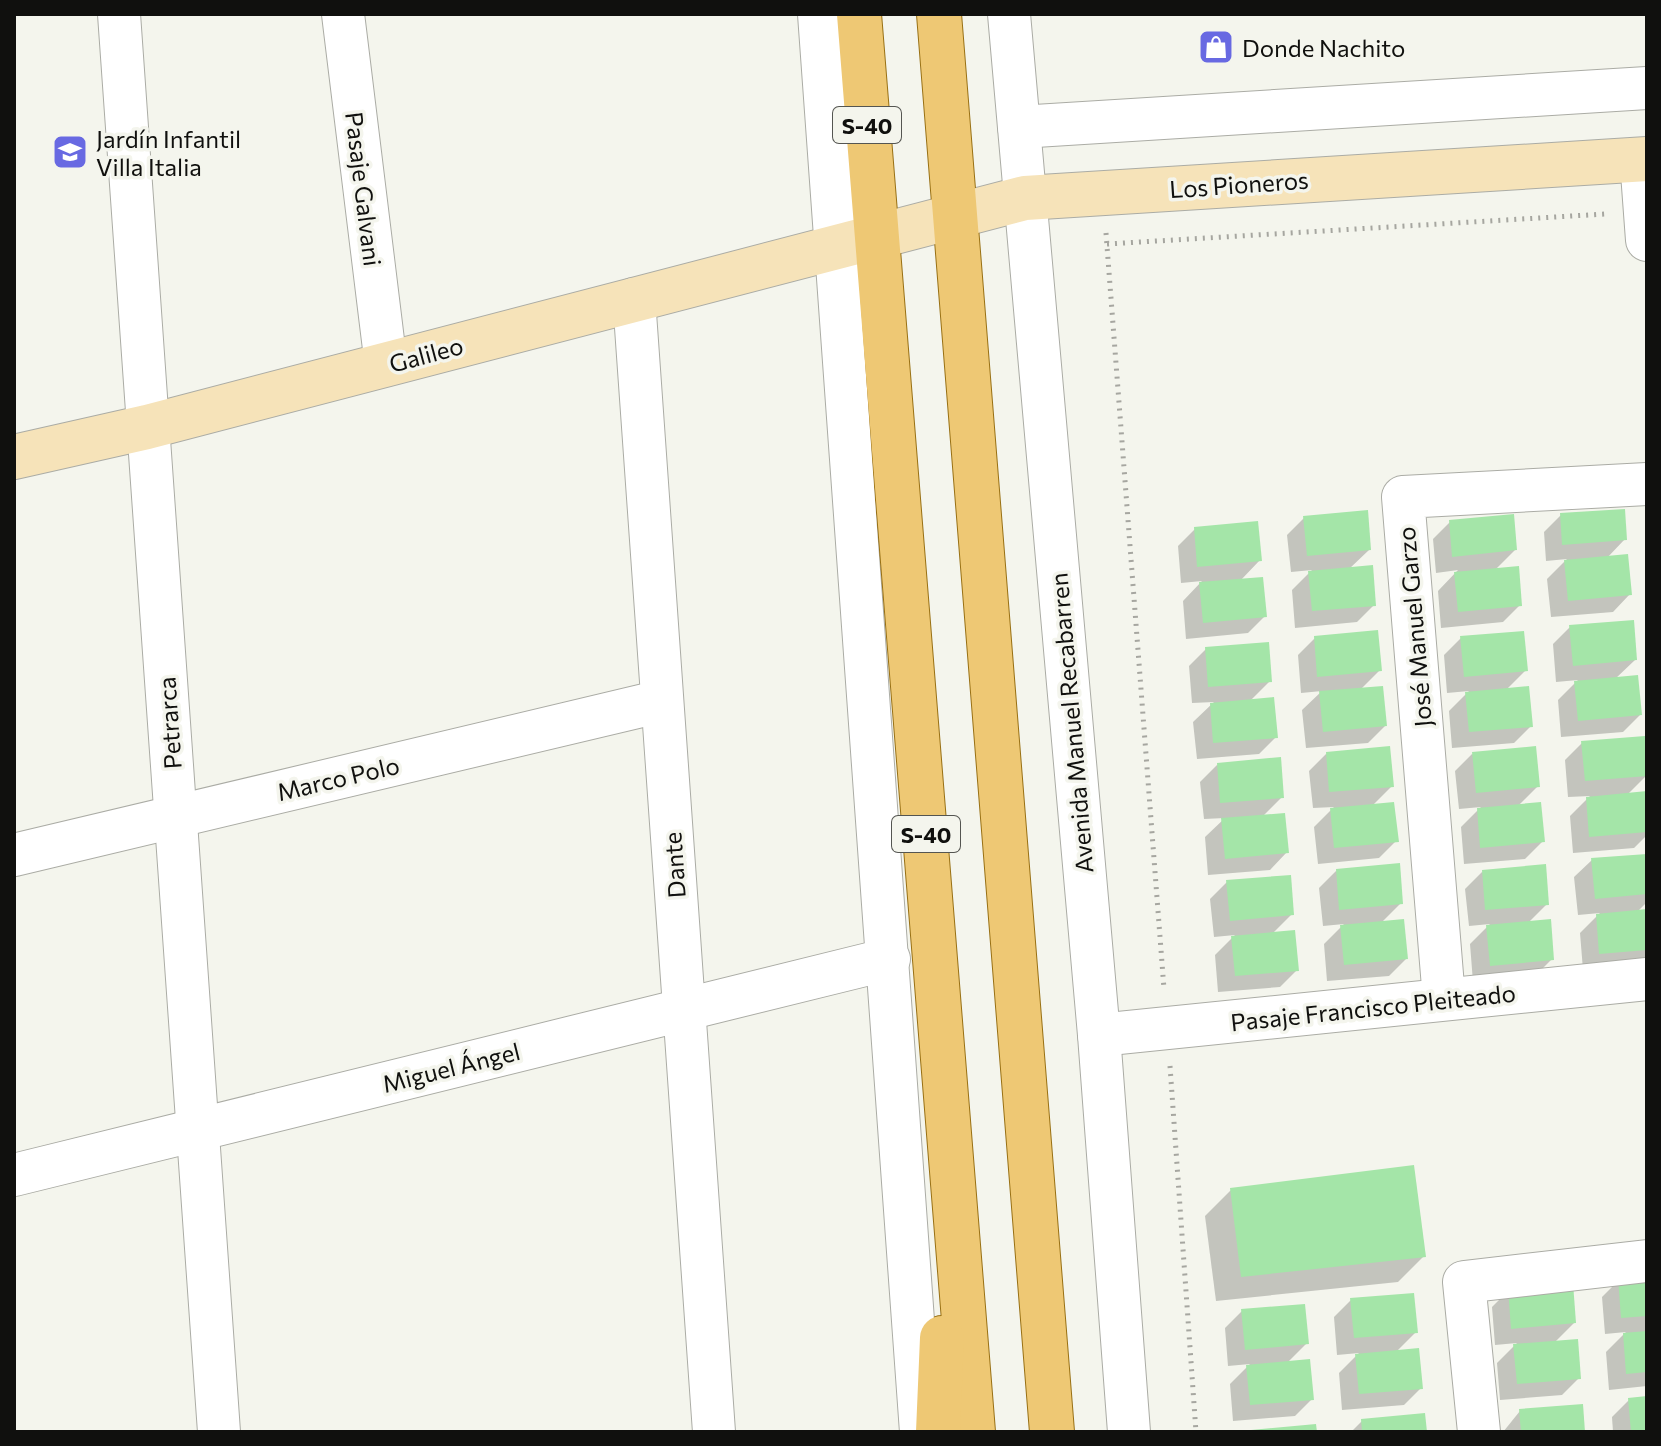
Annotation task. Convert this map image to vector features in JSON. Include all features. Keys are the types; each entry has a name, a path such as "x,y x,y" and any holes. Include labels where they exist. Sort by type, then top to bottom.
{"main road":[{"name":"S-40","path":"859,14 856,240 951,1140 973,1432"},
{"path":"939,14 1052,1432"},
{"path":"938,1432 951,1140"}],"street":[{"name":"Petrarca","path":"119,14 219,1432"},
{"name":"Pasaje Galvani","path":"343,14 386,365"},
{"path":"819,14 856,240 889,959 921,1432"},
{"name":"Avenida Manuel Recabarren","path":"1009,14 1099,1035 1129,1432"},
{"path":"1019,127 1647,88"},
{"path":"1644,159 1646,226"},
{"name":"Los Pioneros","path":"856,240 1025,198 1644,159"},
{"name":"Galileo","path":"14,457 147,427 856,240"},
{"name":"Dante","path":"634,299 714,1432"},
{"name":"José Manuel Garzo","path":"1444,999 1403,497 1647,484"},
{"name":"Marco Polo","path":"14,855 662,701"},
{"name":"Miguel Ángel","path":"14,1175 889,959"},
{"name":"Pasaje Francisco Pleiteado","path":"1099,1035 1647,979"},
{"path":"1479,1432 1464,1282 1647,1261"}],"path":[{"path":"1103,193 1196,1432"},
{"path":"1107,244 1646,226"}],"building":[{"path":"1625,509 1627,540 1562,545 1560,513"},
{"path":"1368,510 1371,550 1307,556 1303,516"},
{"path":"1514,514 1517,550 1452,557 1449,520"},
{"path":"1258,521 1262,561 1197,567 1194,527"},
{"path":"1628,554 1632,595 1568,601 1564,560"},
{"path":"1373,565 1376,606 1312,611 1308,571"},
{"path":"1519,566 1522,606 1458,612 1454,572"},
{"path":"1263,577 1267,617 1203,623 1199,582"},
{"path":"1634,620 1637,660 1573,666 1569,625"},
{"path":"1378,630 1382,671 1317,677 1314,636"},
{"path":"1524,631 1528,671 1464,677 1460,636"},
{"path":"1269,642 1272,682 1208,687 1205,647"},
{"path":"1638,675 1642,715 1578,721 1574,681"},
{"path":"1383,686 1387,726 1323,732 1319,691"},
{"path":"1529,686 1533,727 1469,732 1465,692"},
{"path":"1274,697 1278,738 1213,743 1210,703"},
{"path":"1645,736 1647,776 1585,781 1581,741"},
{"path":"1390,746 1394,787 1329,792 1326,752"},
{"path":"1536,746 1540,787 1476,793 1472,752"},
{"path":"1281,757 1284,798 1220,803 1217,763"},
{"path":"1647,791 1647,832 1589,837 1586,797"},
{"path":"1394,802 1399,842 1334,848 1330,808"},
{"path":"1541,802 1545,842 1480,848 1477,808"},
{"path":"1285,813 1289,853 1225,859 1221,818"},
{"path":"1647,854 1647,894 1595,899 1591,858"},
{"path":"1400,863 1403,904 1339,910 1336,869"},
{"path":"1546,864 1549,905 1485,910 1482,870"},
{"path":"1291,875 1294,915 1230,921 1226,880"},
{"path":"1647,909 1647,950 1599,954 1596,914"},
{"path":"1404,919 1408,959 1344,965 1340,925"},
{"path":"1551,919 1554,960 1490,966 1486,925"},
{"path":"1295,930 1299,971 1235,976 1231,936"},
{"path":"1414,1165 1426,1257 1241,1277 1230,1188"},
{"path":"1647,1275 1647,1316 1621,1318 1618,1278"},
{"path":"1573,1283 1576,1323 1511,1329 1508,1288"},
{"path":"1414,1293 1418,1333 1354,1338 1350,1298"},
{"path":"1305,1304 1309,1344 1245,1350 1241,1309"},
{"path":"1647,1331 1647,1372 1626,1374 1623,1333"},
{"path":"1578,1339 1581,1379 1517,1384 1513,1344"},
{"path":"1419,1348 1423,1389 1359,1394 1355,1354"},
{"path":"1310,1359 1314,1400 1250,1405 1246,1365"},
{"path":"1647,1396 1647,1432 1631,1432 1628,1398"},
{"path":"1583,1404 1585,1432 1521,1432 1519,1409"},
{"path":"1425,1413 1427,1432 1362,1432 1361,1419"},
{"path":"1316,1424 1317,1432 1251,1432 1251,1430"}],"place":[{"name":"Donde Nachito","path":"1216,47"},
{"name":"Jardín Infantil Villa Italia","path":"70,152"}]}
